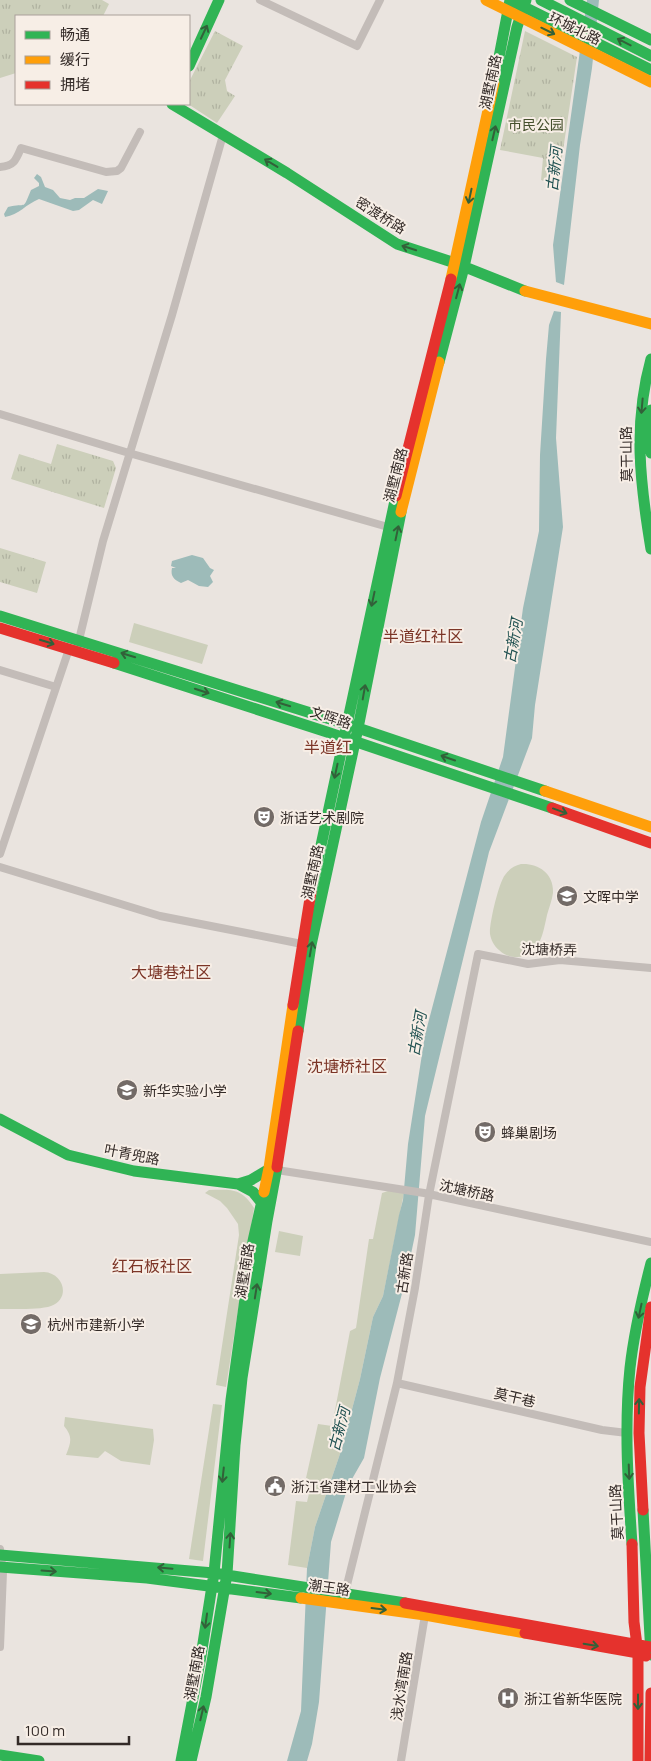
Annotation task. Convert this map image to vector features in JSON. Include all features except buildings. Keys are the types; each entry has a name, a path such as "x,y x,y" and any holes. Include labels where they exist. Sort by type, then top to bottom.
{"main road":[{"path":"190,64 219,0"},
{"name":"环城北路","path":"486,0 523,8 578,40 651,70"},
{"name":"环城北路","path":"541,0 651,56"},
{"name":"环城北路","path":"570,0 651,40"},
{"name":"湖墅南路","path":"191,1761 206,1697 227,1574 235,1445 242,1378 267,1221 302,944 314,872 388,527 460,265 509,6"},
{"name":"湖墅南路","path":"181,1761 201,1656 210,1587 214,1572 230,1400 253,1241 261,1202 273,1169 311,945 358,728 405,494 523,8"},
{"name":"环城北路","path":"599,50 651,82"},
{"name":"密渡桥路","path":"174,105 339,206 397,244 460,265 522,290 651,324"},
{"name":"莫干山路","path":"651,359 644,380 640,447 642,494 651,549"},
{"name":"莫干山路","path":"651,410 651,453"},
{"name":"文晖路","path":"0,616 75,647 355,740 651,843"},
{"name":"文晖路","path":"0,628 75,647 346,724 651,827"},
{"name":"叶青兜路","path":"0,1119 68,1155 134,1171 238,1184 253,1192 261,1202"},
{"path":"238,1184 252,1181 273,1169"},
{"name":"莫干山路","path":"638,1761 637,1648 627,1433 629,1383 634,1347 639,1312 651,1263"},
{"name":"莫干山路","path":"651,1307 640,1387 639,1432 651,1652"},
{"name":"潮王路","path":"1,1559 214,1572 303,1586 331,1597 425,1615 637,1648"},
{"name":"潮王路","path":"1,1559 304,1598 331,1597 346,1593 651,1652"},
{"path":"650,1761 651,1693"},
{"path":"0,1756 39,1761"}],"street":[{"path":"260,0 357,46 380,0"},
{"path":"0,167 8,166 15,162 21,148 106,172 117,171 121,168 140,132"},
{"path":"0,854 56,687 75,647 129,454 172,314 223,135"},
{"path":"0,414 129,454 388,527"},
{"path":"0,670 56,687"},
{"path":"0,867 160,916 302,944"},
{"name":"沈塘桥弄","path":"478,954 528,964 560,960 651,968"},
{"name":"古新路","path":"346,1593 398,1383 415,1288 427,1194 478,954"},
{"name":"沈塘桥路","path":"273,1169 427,1194 651,1242"},
{"name":"莫干巷","path":"398,1383 602,1430 627,1433"},
{"path":"0,1647 1,1559"},
{"name":"浅水湾南路","path":"401,1761 425,1615"}],"green space":[{"path":"0,0 102,0 109,4 104,15 15,15 15,73 0,78"},
{"path":"215,31 243,46 225,80 227,91 235,96 217,123 190,105 190,80"},
{"name":"市民公园","path":"525,31 577,57 558,184 541,180 543,158 500,150"},
{"path":"57,444 113,461 116,468 104,508 11,479 19,454 51,464"},
{"path":"0,548 46,562 37,593 0,582"},
{"path":"134,623 208,645 202,664 129,642"},
{"path":"521,864 533,865 544,871 551,880 553,893 542,936 536,948 525,956 514,957 501,952 496,947 491,938 490,929 495,903 503,879 510,869"},
{"path":"209,1190 229,1190 240,1193 254,1208 226,1387 216,1385 239,1235 238,1224 220,1201 205,1193"},
{"path":"391,1190 404,1193 383,1296 373,1317 360,1379 341,1451 315,1527 307,1568 288,1565 296,1501 307,1502 312,1481 306,1478 318,1424 332,1426 350,1331 356,1328 369,1239 373,1239 382,1193"},
{"path":"279,1231 303,1236 300,1256 275,1252"},
{"path":"51,1273 60,1281 63,1292 57,1303 40,1308 0,1309 0,1274"},
{"path":"213,1404 222,1405 203,1561 189,1559"},
{"path":"65,1417 153,1429 154,1440 150,1465 121,1461 105,1451 98,1458 66,1455 70,1440 69,1433 64,1426"}],"water":[{"path":"587,0 599,0 564,285 556,282 553,245"},
{"path":"37,174 41,177 45,187 53,190 60,198 70,200 84,198 98,189 108,191 102,204 93,200 79,210 73,211 39,199 14,214 5,217 4,214 8,207 25,204 31,190 39,186 39,183 34,178"},
{"path":"554,311 561,312 556,438 563,527 535,705 532,738 489,852 425,1116 415,1235 406,1278 380,1378 364,1458 348,1486 331,1542 319,1702 312,1744 307,1761 287,1761 301,1711 307,1568 315,1527 341,1451 360,1379 373,1317 383,1296 403,1200 408,1144 425,1035 481,822 503,757 523,608 539,531 540,455 546,359 549,325"},
{"path":"192,555 203,558 210,568 214,570 210,576 213,582 208,587 199,586 188,580 181,583 172,576 172,568 176,568 171,566 172,561"}],"traffic: fast":[{"path":"190,64 219,0"},
{"path":"494,83 510,0"},
{"path":"510,0 651,70"},
{"path":"439,362 464,267 517,27 526,0"},
{"path":"541,0 651,56"},
{"path":"570,0 651,40"},
{"path":"174,105 287,173 397,244 455,263 525,291"},
{"path":"651,359 645,383 640,430 641,477 651,549"},
{"path":"651,410 651,453"},
{"path":"311,892 396,496"},
{"path":"298,1031 311,945 358,728 401,512"},
{"path":"0,616 346,724 545,791"},
{"path":"114,663 552,808"},
{"path":"0,1119 68,1155 134,1171 238,1184 253,1192 261,1202"},
{"path":"191,1761 206,1697 227,1574 235,1445 242,1378 277,1167"},
{"path":"238,1184 251,1180 271,1168"},
{"path":"181,1761 201,1656 214,1573 231,1400 253,1241 264,1192"},
{"path":"632,1544 627,1456 628,1390 636,1328 651,1263"},
{"path":"643,1510 651,1655"},
{"path":"0,1555 214,1573 405,1603"},
{"path":"0,1567 147,1578 301,1598"},
{"path":"0,1755 39,1761"}],"traffic: slow":[{"path":"486,0 651,82"},
{"path":"451,279 494,83"},
{"path":"525,291 651,324"},
{"path":"401,512 439,362"},
{"path":"545,791 651,827"},
{"path":"264,1192 293,1005"},
{"path":"301,1598 425,1615 525,1633"}],"traffic: jam":[{"path":"396,496 451,279"},
{"path":"0,628 114,663"},
{"path":"552,808 651,843"},
{"path":"293,1005 311,892"},
{"path":"277,1167 298,1031"},
{"path":"643,1510 639,1433 640,1387 651,1307"},
{"path":"632,1544 634,1622 638,1653 638,1761"},
{"path":"405,1603 651,1647"},
{"path":"525,1633 646,1656"},
{"path":"650,1761 651,1693"}],"place":[{"name":"浙话艺术剧院","path":"264,817"},
{"name":"文晖中学","path":"567,896"},
{"name":"新华实验小学","path":"127,1090"},
{"name":"蜂巢剧场","path":"485,1132"},
{"name":"杭州市建新小学","path":"31,1324"},
{"name":"浙江省建材工业协会","path":"275,1486"},
{"name":"浙江省新华医院","path":"508,1698"}],"district":[{"name":"半道红社区","path":"423,636"},
{"name":"半道红","path":"328,747"},
{"name":"大塘巷社区","path":"171,972"},
{"name":"沈塘桥社区","path":"347,1066"},
{"name":"红石板社区","path":"152,1266"}],"water label":[{"name":"古新河","path":"554,169"},
{"name":"古新河","path":"513,641"},
{"name":"古新河","path":"417,1034"},
{"name":"古新河","path":"339,1429"}]}
